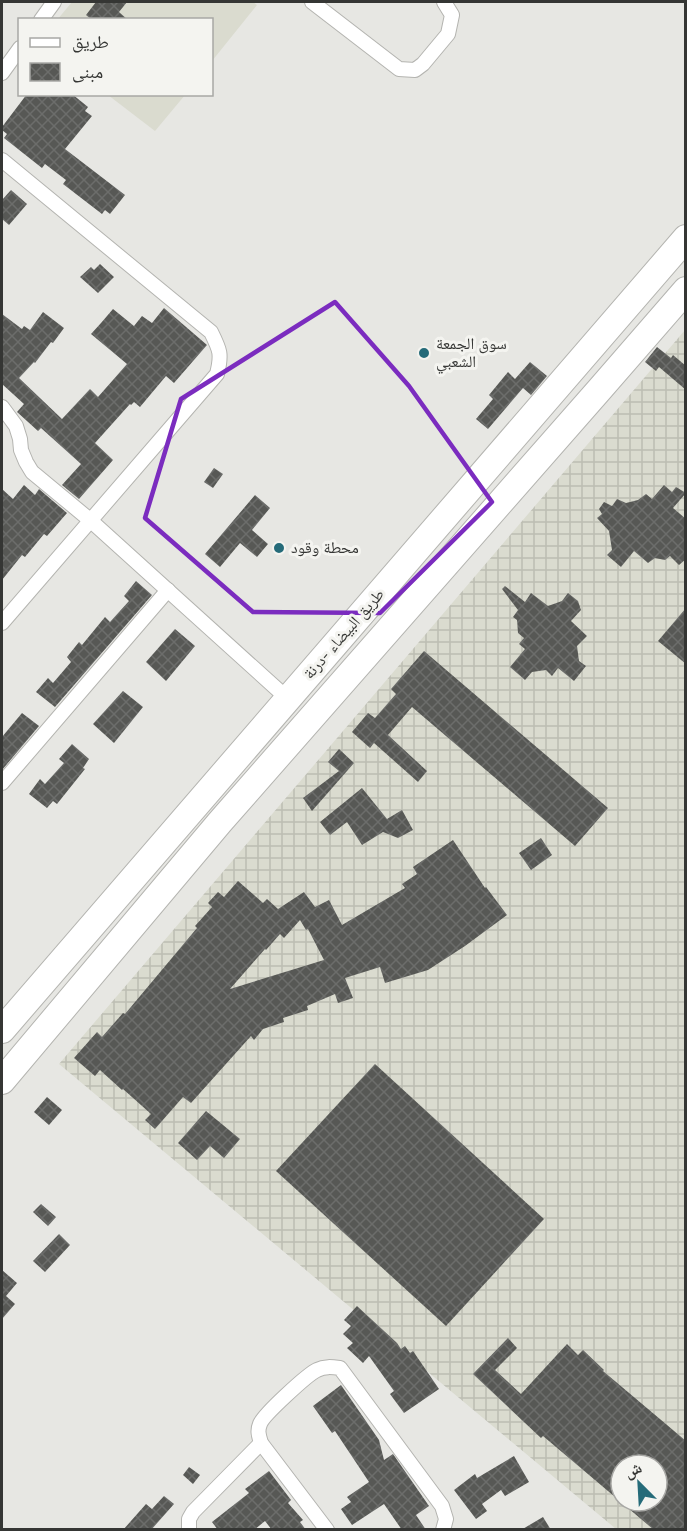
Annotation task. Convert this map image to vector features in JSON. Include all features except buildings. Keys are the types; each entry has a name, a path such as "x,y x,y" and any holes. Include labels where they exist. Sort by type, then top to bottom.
{"highway":[{"name":"طريق البيضاء -درنة","path":"2,1030 686,238"},
{"name":"طريق البيضاء -درنة","path":"2,1081 220,822 686,290"}],"street":[{"path":"42,18 54,2"},
{"path":"312,2 399,69 406,70 415,70 423,64 448,34 452,15 444,2"},
{"path":"2,73 18,51"},
{"path":"2,160 211,332 218,345 221,359 216,375 2,623"},
{"path":"2,407 16,426 21,450 32,472 90,520 288,699"},
{"path":"2,783 168,590"},
{"path":"327,1530 261,1443 258,1433 260,1422 270,1410 316,1370 328,1367 340,1368 442,1506 446,1518 443,1530"},
{"path":"189,1530 189,1520 194,1512 261,1443"}],"highlighted area":[{"path":"335,302 409,386 492,502 380,613 253,612 145,518 181,399"}],"shaded area":[{"path":"72,2 253,2 257,5 213,60 213,18 59,18"},
{"path":"109,96 184,96 155,131"},
{"path":"685,330 685,1529 616,1529 59,1064"}],"place":[{"name":"سوق الجمعة الشعبي","path":"424,353"},
{"name":"محطة وقود","path":"279,548"}]}
